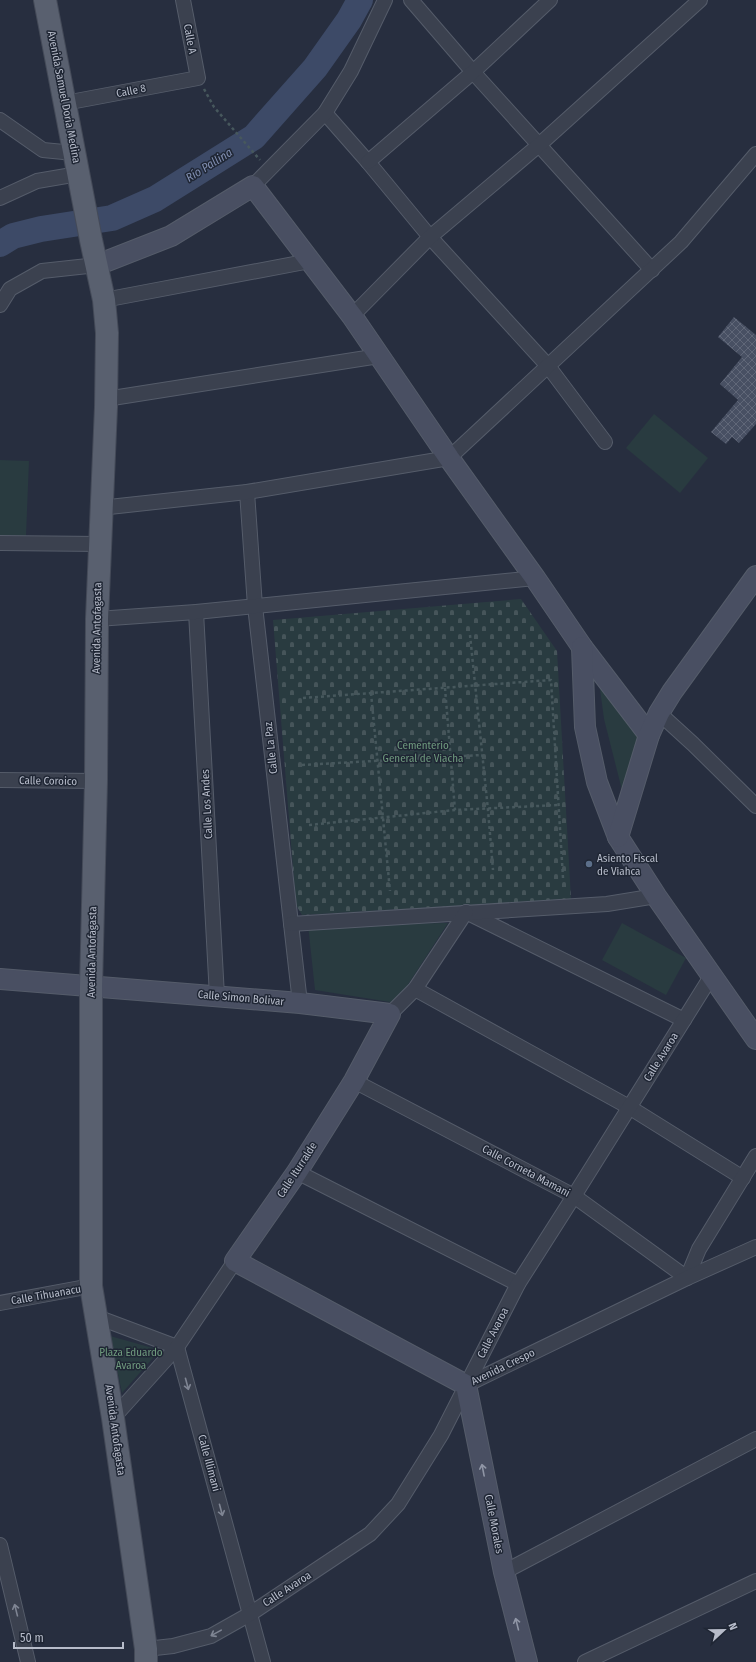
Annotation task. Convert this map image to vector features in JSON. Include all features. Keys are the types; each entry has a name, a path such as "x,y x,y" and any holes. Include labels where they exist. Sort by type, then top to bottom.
{"main road":[{"name":"Avenida Samuel Doria Medina","path":"45,0 91,240"},
{"name":"Avenida Antofagasta","path":"91,240 104,300 107,333 106,399 100,508 97,619 96,781 90,987 91,1286 113,1418 146,1656"}],"street":[{"name":"Calle A","path":"183,0 198,78"},
{"path":"0,306 10,289 42,271 97,265 171,236 253,186 325,113 351,72 385,0"},
{"path":"411,0 473,72 652,270"},
{"path":"368,162 473,72 550,0"},
{"path":"352,316 430,237 539,145 700,0"},
{"name":"Calle 8","path":"65,103 198,78"},
{"path":"325,113 430,237 548,366 605,442"},
{"path":"0,120 43,150 74,153"},
{"path":"100,508 247,492 449,458 681,242 756,154"},
{"path":"0,198 37,181 80,184"},
{"path":"253,186 352,316 449,458 535,578 582,647 649,735"},
{"path":"104,300 310,262"},
{"path":"106,399 379,356"},
{"name":"Calle La Paz","path":"247,492 256,606 300,1003"},
{"path":"0,543 100,544"},
{"path":"618,837 649,735 660,714 672,692 756,576"},
{"path":"97,619 196,612 535,578"},
{"name":"Calle Los Andes","path":"196,612 217,996"},
{"path":"582,647 584,727 597,782 618,837 656,896 756,1039"},
{"path":"660,714 755,802"},
{"name":"Calle Coroico","path":"0,780 96,781"},
{"path":"291,924 607,904 656,896"},
{"path":"466,912 684,1020"},
{"name":"Calle Iturralde","path":"113,1418 176,1347 297,1172 354,1081 390,1014 415,989 466,912"},
{"name":"Calle Avaroa","path":"146,1656 173,1646 211,1636 250,1614 370,1534 398,1504 441,1435 518,1284 712,975"},
{"name":"Calle Simon Bolivar","path":"0,980 300,1003 390,1014"},
{"path":"415,989 629,1107 743,1178"},
{"name":"Calle Corneta Mamani","path":"354,1081 574,1196 687,1278"},
{"path":"687,1278 698,1249 756,1156"},
{"path":"297,1172 518,1284"},
{"name":"Avenida Crespo","path":"235,1261 466,1385 687,1278 756,1247"},
{"name":"Calle Tihuanacu","path":"0,1303 91,1286"},
{"path":"97,1317 176,1347"},
{"name":"Calle Illimani","path":"176,1347 263,1662"},
{"name":"Calle Morales","path":"466,1385 504,1572 527,1662"},
{"path":"504,1572 756,1439"},
{"path":"0,1545 28,1662"},
{"path":"585,1662 756,1581"}],"path":[{"path":"198,78 214,108 252,153"},
{"path":"470,635 493,870"},
{"path":"303,698 551,680 563,878"},
{"path":"445,688 455,810"},
{"path":"371,693 390,891"},
{"path":"302,765 482,755"},
{"path":"310,825 455,810 488,810 558,805"}],"green space":[{"path":"654,414 708,458 680,493 626,448"},
{"path":"0,460 29,461 26,536 0,535"},
{"name":"Cementerio General de Viacha","path":"521,599 557,651 571,899 302,915 296,905 273,620"},
{"path":"599,682 644,743 625,802 604,719"},
{"path":"448,923 396,1003 315,990 308,925"},
{"path":"622,923 686,958 666,995 602,960"},
{"name":"Plaza Eduardo Avaroa","path":"110,1336 160,1350 122,1393"}],"building":[{"path":"734,317 756,335 756,424 739,443 732,437 726,444 711,432 738,400 720,384 742,357 718,337"}],"waterway":[{"name":"Río Pallina","path":"0,244 13,236 41,229 112,218 155,199 254,137 315,68 349,20 360,0"}],"place":[{"name":"Asiento Fiscal de Viahca","path":"589,864"}]}
